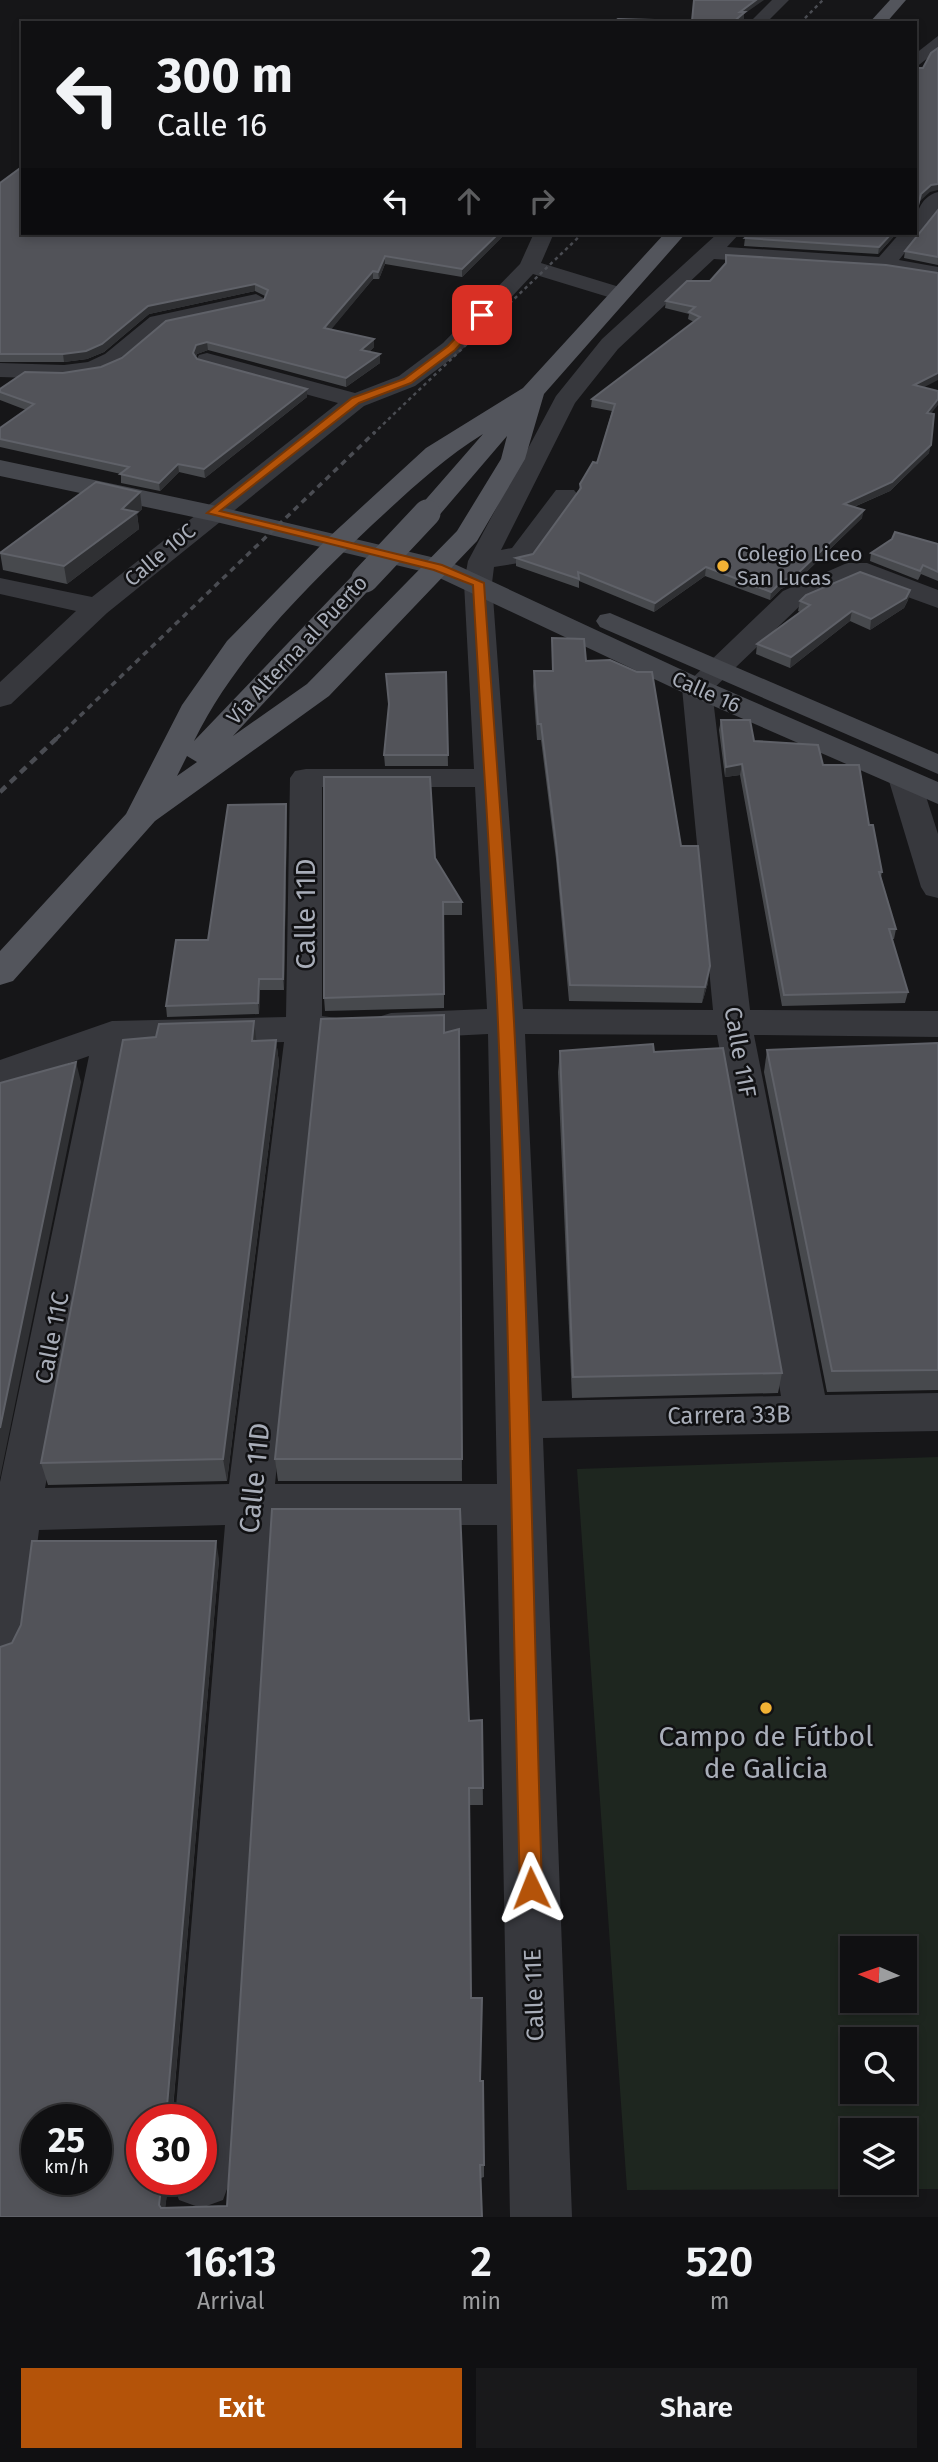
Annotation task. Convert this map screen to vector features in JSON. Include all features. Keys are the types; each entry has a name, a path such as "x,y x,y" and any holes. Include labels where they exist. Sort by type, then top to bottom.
{"main road":[{"path":"879,21 898,0"},
{"name":"Vía Alterna al Puerto","path":"0,973 141,816 427,513 618,294 674,235"},
{"path":"141,816 197,705 237,647 338,543 435,453 532,393"},
{"path":"141,816 318,690 468,535 513,459 532,393"}],"street":[{"path":"759,21 781,0"},
{"path":"922,59 938,41"},
{"path":"917,194 938,198 917,224"},
{"name":"Calle 10C","path":"0,698 97,607 356,401 407,381 451,348 529,266 543,235"},
{"path":"479,581 564,401 610,344 728,235"},
{"path":"884,264 907,235"},
{"path":"709,252 884,264 938,273"},
{"path":"529,266 618,294"},
{"path":"0,370 64,372 93,368 113,359 158,322 257,300"},
{"path":"207,360 356,401"},
{"name":"Calle 16","path":"0,468 212,513 438,567 479,581 510,603 938,765"},
{"path":"479,581 521,555 565,495"},
{"path":"708,677 793,597 857,569 938,600"},
{"name":"Calle 11E","path":"479,581 506,1021 520,1420 520,1505 541,2217"},
{"path":"0,586 97,607"},
{"name":"Calle 16","path":"708,677 905,781 938,794"},
{"name":"Calle 11F","path":"708,677 733,1023 806,1413"},
{"name":"Calle 11D","path":"206,2104 250,1504 304,1030 306,779 491,778"},
{"path":"905,781 938,887"},
{"path":"0,1074 112,1034 304,1030 506,1021 938,1024"},
{"name":"Calle 11C","path":"0,1642 9,1509 112,1034"},
{"name":"Carrera 33B","path":"520,1420 938,1412"},
{"path":"9,1509 250,1504 520,1505"},
{"name":"Calle 11D","path":"198,2217 200,2195"}],"shaded area":[{"name":"Campo de Fútbol de Galicia","path":"938,1457 938,2189 917,2189 917,2118 840,2118 840,2189 627,2190 577,1469"}],"building":[{"path":"694,0 756,0 740,12 745,12 734,21 692,21"},
{"path":"618,19 692,21 615,21"},
{"path":"938,48 938,184 931,185 921,194 917,209 917,68 923,68 931,53"},
{"path":"21,167 21,235 497,235 462,269 385,256 378,272 373,271 324,328 374,339 361,350 380,354 346,378 207,342 196,345 193,353 197,359 307,389 204,469 178,464 159,483 120,474 129,467 0,439 0,428 34,404 0,392 0,389 25,372 63,373 101,367 122,358 166,321 264,300 268,290 255,284 148,306 102,344 86,351 63,354 0,354 0,183"},
{"path":"938,210 938,257 905,251"},
{"path":"749,235 890,235 879,247 745,238"},
{"path":"726,255 886,265 938,273 938,373 914,385 938,391 938,399 927,413 934,414 931,445 892,482 844,504 864,510 797,574 782,581 771,592 706,567 655,603 578,572 579,579 516,558 533,554 581,488 580,484 593,462 597,463 615,404 592,399 700,317 689,312 695,307 666,301 687,281 710,281 726,263"},
{"path":"96,482 140,492 122,509 137,512 64,566 0,553"},
{"path":"895,532 938,544 938,572 923,565 920,571 871,553 892,539"},
{"path":"860,572 910,590 906,598 871,619 852,611 791,657 757,644 810,605 800,601 806,595"},
{"path":"552,638 584,639 586,661 610,660 637,672 652,672 681,846 698,846 710,966 705,987 570,985 556,843 541,724 538,724 534,671 553,671"},
{"path":"446,672 448,755 384,755 389,704 386,674"},
{"path":"721,720 750,720 754,741 818,745 823,765 859,765 869,825 873,825 882,872 879,872 896,929 889,929 908,992 784,995 742,764 726,767"},
{"path":"324,777 430,777 435,858 462,902 443,902 444,994 324,998"},
{"path":"286,804 283,979 259,979 258,1003 166,1006 176,940 208,940 228,805"},
{"path":"444,1015 444,1033 459,1029 462,1459 275,1459 321,1019"},
{"path":"254,1021 252,1041 276,1040 223,1459 41,1463 123,1040 156,1037 159,1024"},
{"path":"938,1043 938,1370 832,1371 767,1050"},
{"path":"653,1044 654,1052 723,1048 782,1373 573,1377 560,1051"},
{"path":"76,1062 0,1428 0,1083"},
{"path":"272,1509 460,1509 469,1721 482,1720 483,1788 469,1788 471,1998 482,1998 482,2217 0,2217 0,1647 12,1643 21,1625 32,1541 216,1541 167,2104 126,2104 126,2195 160,2195 161,2208 227,2206"}],"railway":[{"path":"802,21 823,0"},
{"path":"373,434 581,235"},
{"path":"56,739 375,432"},
{"path":"0,792 58,737"}],"place":[{"name":"Colegio Liceo San Lucas","path":"723,566"},
{"name":"Campo de Fútbol de Galicia","path":"766,1708"}],"route":[{"path":"482,315 451,348 407,381 356,401 212,513 438,567 478,583 506,1021 520,1420 531,1888"}]}
